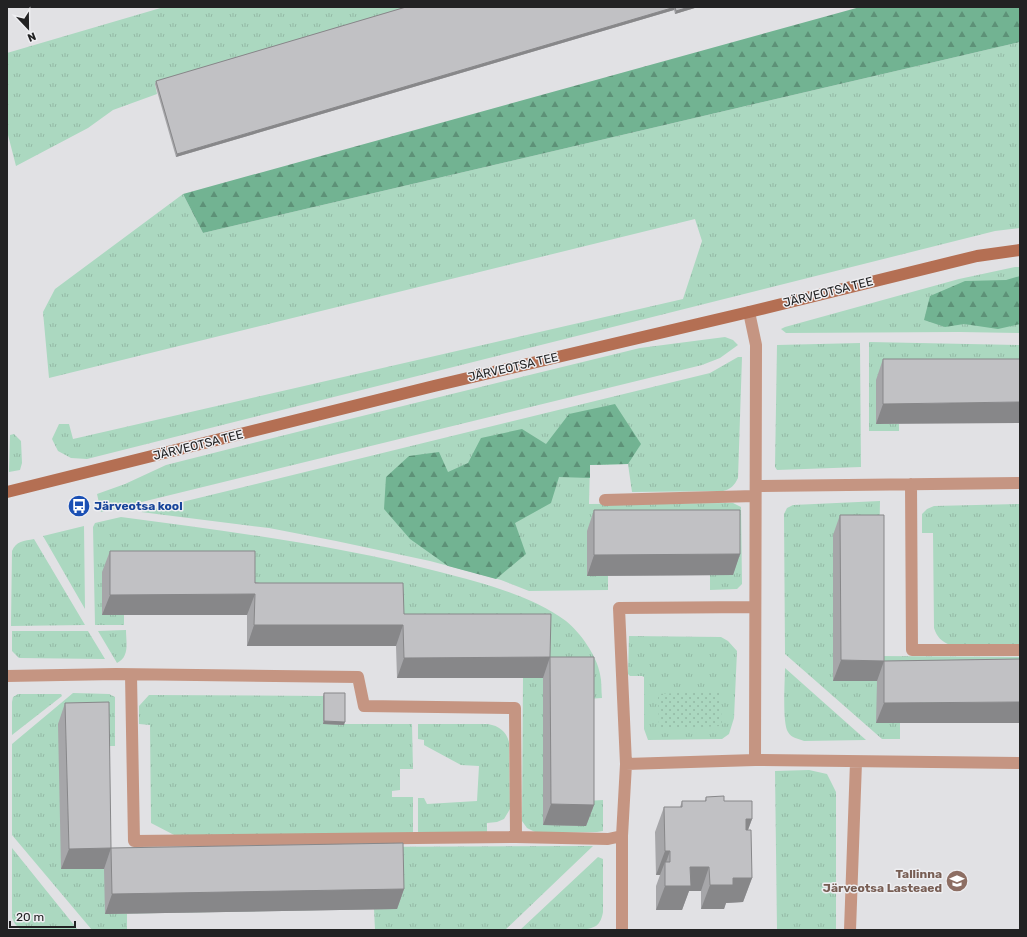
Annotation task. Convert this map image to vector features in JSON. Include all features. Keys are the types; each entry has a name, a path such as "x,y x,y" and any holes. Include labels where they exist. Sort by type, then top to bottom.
{"main road":[{"name":"JÄRVEOTSA TEE","path":"7,492 434,386 749,312 977,256 1020,250"}],"street":[{"path":"749,312 756,345 755,760"},
{"path":"605,500 911,484 1020,483"},
{"path":"911,484 912,650 1020,650"},
{"path":"622,930 622,836 626,764 619,608 755,607"},
{"path":"131,674 134,841 516,837 608,839 622,836"},
{"path":"7,676 131,674 358,677 364,706 515,708 516,837"},
{"path":"626,764 755,760 1020,763"},
{"path":"850,930 856,762"}],"green space":[{"path":"164,7 415,7 155,84 157,94 113,110 88,128 16,166 7,131 7,53"},
{"path":"860,7 1020,7 1020,42 203,233 183,194"},
{"path":"1020,42 1020,228 995,231 87,459 71,458 58,451 52,439 59,424 69,424 73,439 683,299 702,241 695,219 49,378 43,312 55,289 183,194 203,233"},
{"path":"1020,267 1020,333 786,333 781,329 959,279"},
{"path":"1020,276 1020,324 998,329 964,324 945,327 924,320 930,296 965,281 1006,280"},
{"path":"725,337 733,340 738,345 720,358 702,365 101,512 97,494 125,484 166,465 640,348"},
{"path":"869,342 1020,345 1020,380 876,380 876,424 899,424 899,431 869,431"},
{"path":"860,343 861,467 777,470 775,467 777,345"},
{"path":"738,357 742,357 738,478 732,487 723,491 632,492 628,464 590,465 589,504 733,503 741,507 742,584 737,589 710,590 710,575 733,575 587,531 587,575 608,575 608,590 529,591 501,580 430,561 336,541 269,528 141,512 710,373"},
{"path":"615,404 641,444 628,464 590,465 590,478 559,477 551,503 515,523 526,554 496,579 448,566 410,539 384,509 386,477 409,456 439,452 448,472 468,463 481,438 522,429 546,444 569,414"},
{"path":"14,434 21,441 22,463 20,470 9,472 10,435"},
{"path":"880,501 877,656 1020,657 1020,680 900,723 900,739 882,739 785,654 784,514 787,508 793,505"},
{"path":"1020,504 1020,645 950,645 936,634 934,628 933,533 922,533 922,514 927,509 934,506"},
{"path":"121,517 321,546 401,562 489,585 506,591 537,604 566,621 577,631 592,652 600,674 602,698 587,699 543,825 586,825 586,801 603,800 603,831 537,833 527,828 522,821 523,678 396,635 103,572 102,615 124,615 124,625 95,625 93,527 95,523"},
{"path":"84,526 85,609 43,536"},
{"path":"34,539 85,625 11,626 12,551 18,543"},
{"path":"126,630 126,653 117,663 98,631"},
{"path":"12,631 88,631 105,659 19,658 12,651"},
{"path":"629,636 721,637 728,641 737,651 734,718 729,734 722,739 648,740 644,729 644,677 630,676 628,674"},
{"path":"785,668 866,740 804,741 791,736 786,727 785,720"},
{"path":"720,691 722,726 659,729 658,694"},
{"path":"73,693 109,694 115,697 115,746 102,746 103,848 593,846 505,930 375,930 374,909 105,914 127,914 127,930 92,930 12,835 12,744"},
{"path":"18,694 61,694 62,696 12,735 12,702 13,697"},
{"path":"149,695 323,696 323,724 412,724 413,769 400,769 400,790 392,791 392,797 413,797 413,835 178,837 151,823 150,725 139,724 139,706"},
{"path":"418,724 488,724 496,726 506,735 509,742 510,809 504,819 497,822 487,823 487,834 418,835 418,798 424,798 427,804 477,801 479,766 461,765 424,745 424,740 418,739"},
{"path":"809,770 827,774 836,792 836,930 777,930 775,771"},
{"path":"12,848 78,930 21,930 15,924 12,918"},
{"path":"598,857 603,859 603,912 601,920 596,926 570,931 520,930"}],"building":[{"path":"406,7 675,7 177,154 156,81"},
{"path":"675,7 689,7 676,11"},
{"path":"883,359 1020,359 1020,402 883,404"},
{"path":"594,510 740,510 740,554 594,555"},
{"path":"840,515 884,515 884,661 841,660"},
{"path":"110,551 255,551 255,583 403,583 404,614 551,614 550,657 404,658 403,625 254,625 255,594 110,595"},
{"path":"550,657 594,657 594,805 551,804"},
{"path":"1020,659 1020,702 884,703 884,661"},
{"path":"324,693 345,693 345,722 324,721"},
{"path":"109,702 111,848 69,849 65,703"},
{"path":"724,796 724,801 752,801 752,819 746,819 746,830 751,830 752,878 733,878 733,885 710,885 709,867 690,867 691,886 665,886 665,862 670,862 670,851 665,851 664,807 682,807 682,801 706,801 706,797"},
{"path":"403,843 404,889 112,894 111,848"}],"place":[{"name":"Järveotsa kool","path":"79,506"},
{"name":"Tallinna Järveotsa Lasteaed","path":"957,881"}]}
